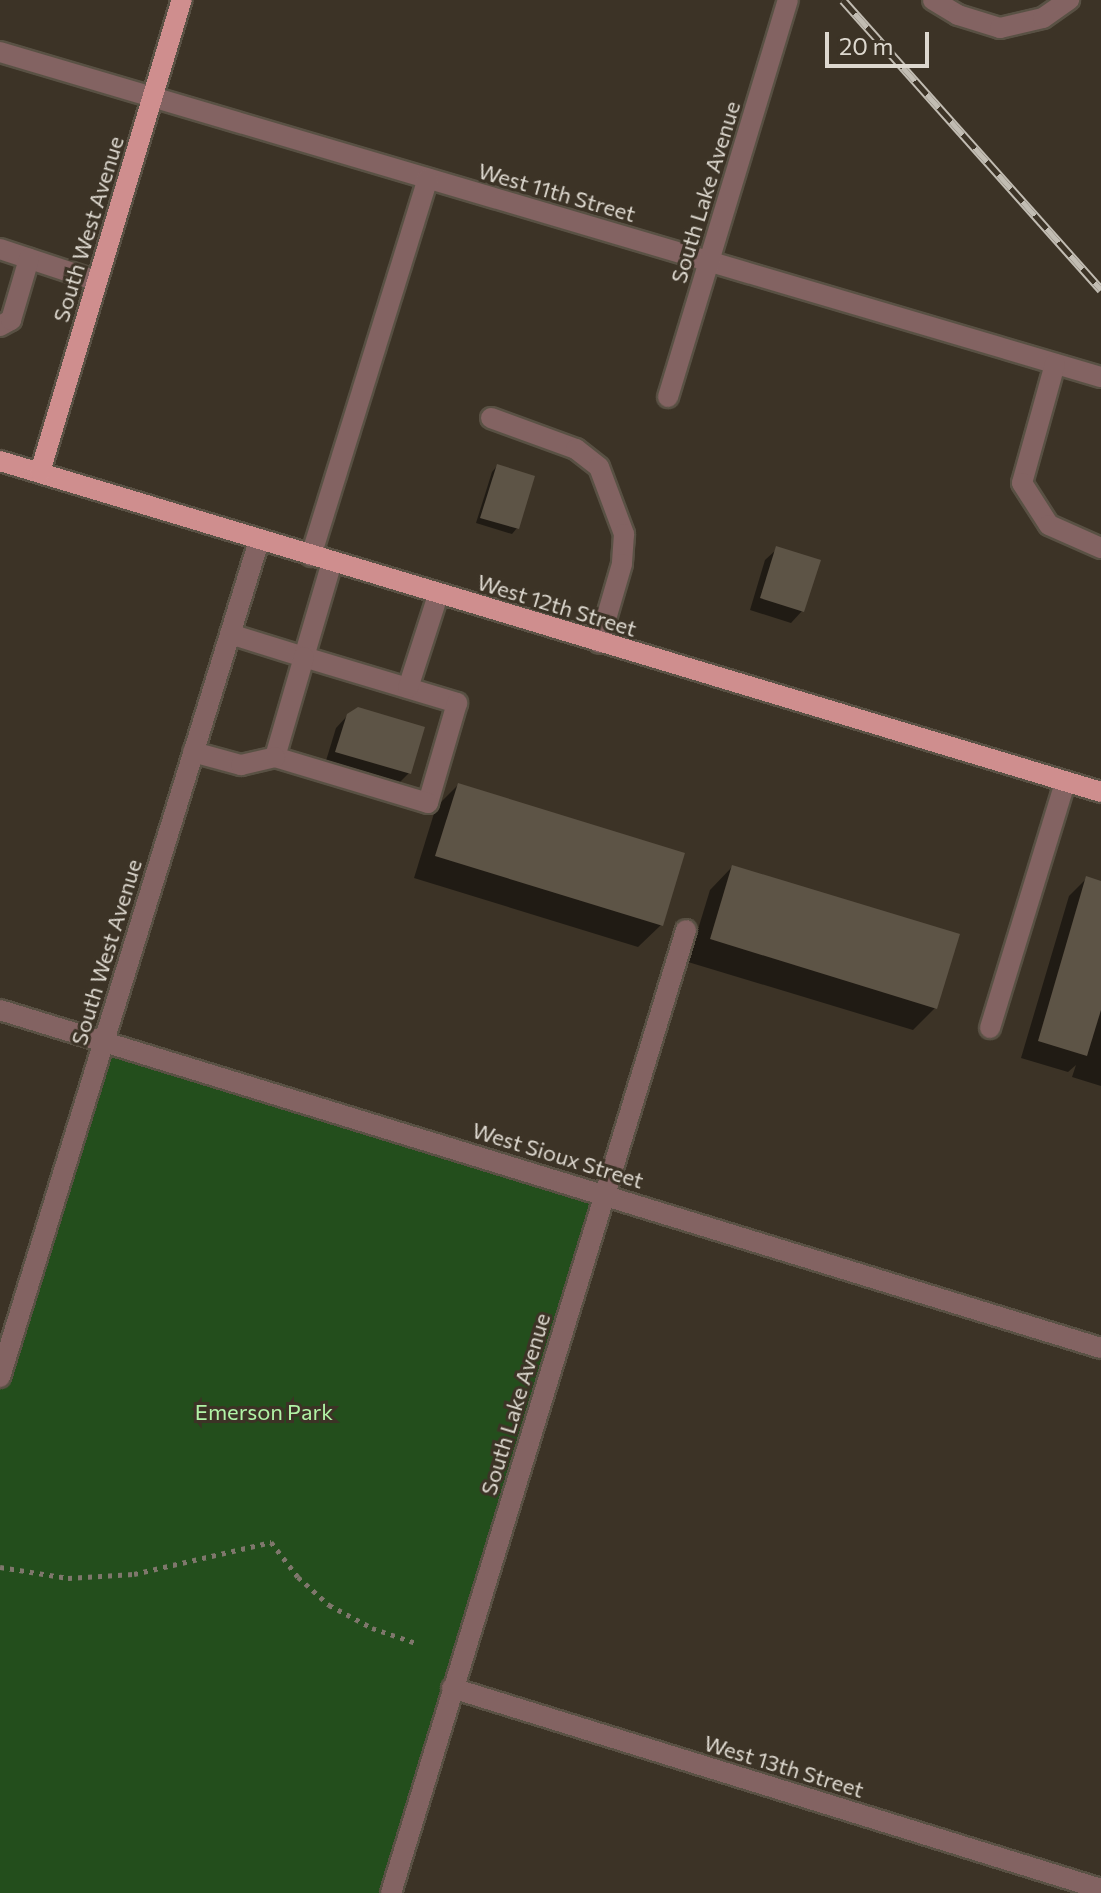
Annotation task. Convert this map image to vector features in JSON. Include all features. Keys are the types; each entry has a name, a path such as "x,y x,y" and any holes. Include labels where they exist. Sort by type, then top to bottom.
{"main road":[{"name":"South West Avenue","path":"40,472 182,0"},
{"name":"West 12th Street","path":"0,461 1101,792"}],"street":[{"name":"South Lake Avenue","path":"668,397 788,0"},
{"path":"933,0 958,15 1000,28 1043,18 1069,0"},
{"name":"West 11th Street","path":"0,52 1101,377"},
{"path":"311,556 428,179"},
{"path":"0,249 97,281"},
{"path":"0,326 11,320 29,259"},
{"path":"1055,364 1022,483 1049,525 1101,548"},
{"path":"491,418 576,449 599,467 624,534 622,564 599,643"},
{"name":"South West Avenue","path":"0,1377 259,541"},
{"path":"275,757 332,562"},
{"path":"408,688 438,595"},
{"path":"193,752 241,765 275,757 428,803 457,703 230,634"},
{"path":"990,1028 1065,782"},
{"name":"South Lake Avenue","path":"391,1893 686,930"},
{"name":"West Sioux Street","path":"0,1010 1101,1348"},
{"name":"West 13th Street","path":"452,1688 1101,1889"}],"path":[{"path":"0,1567 68,1578 134,1574 271,1542 298,1577 329,1605 372,1628 416,1643"}],"green space":[{"name":"Emerson Park","path":"104,1040 605,1195 392,1893 0,1893 0,1377"}],"building":[{"path":"497,464 535,476 519,529 480,518"},
{"path":"776,546 821,560 804,612 760,598"},
{"path":"358,707 425,727 411,774 335,752 347,714"},
{"path":"458,783 685,853 663,926 435,856"},
{"path":"732,865 960,934 937,1009 710,939"},
{"path":"1086,876 1101,881 1101,1010 1087,1056 1038,1041"}],"railway":[{"path":"843,0 1101,290"}]}
